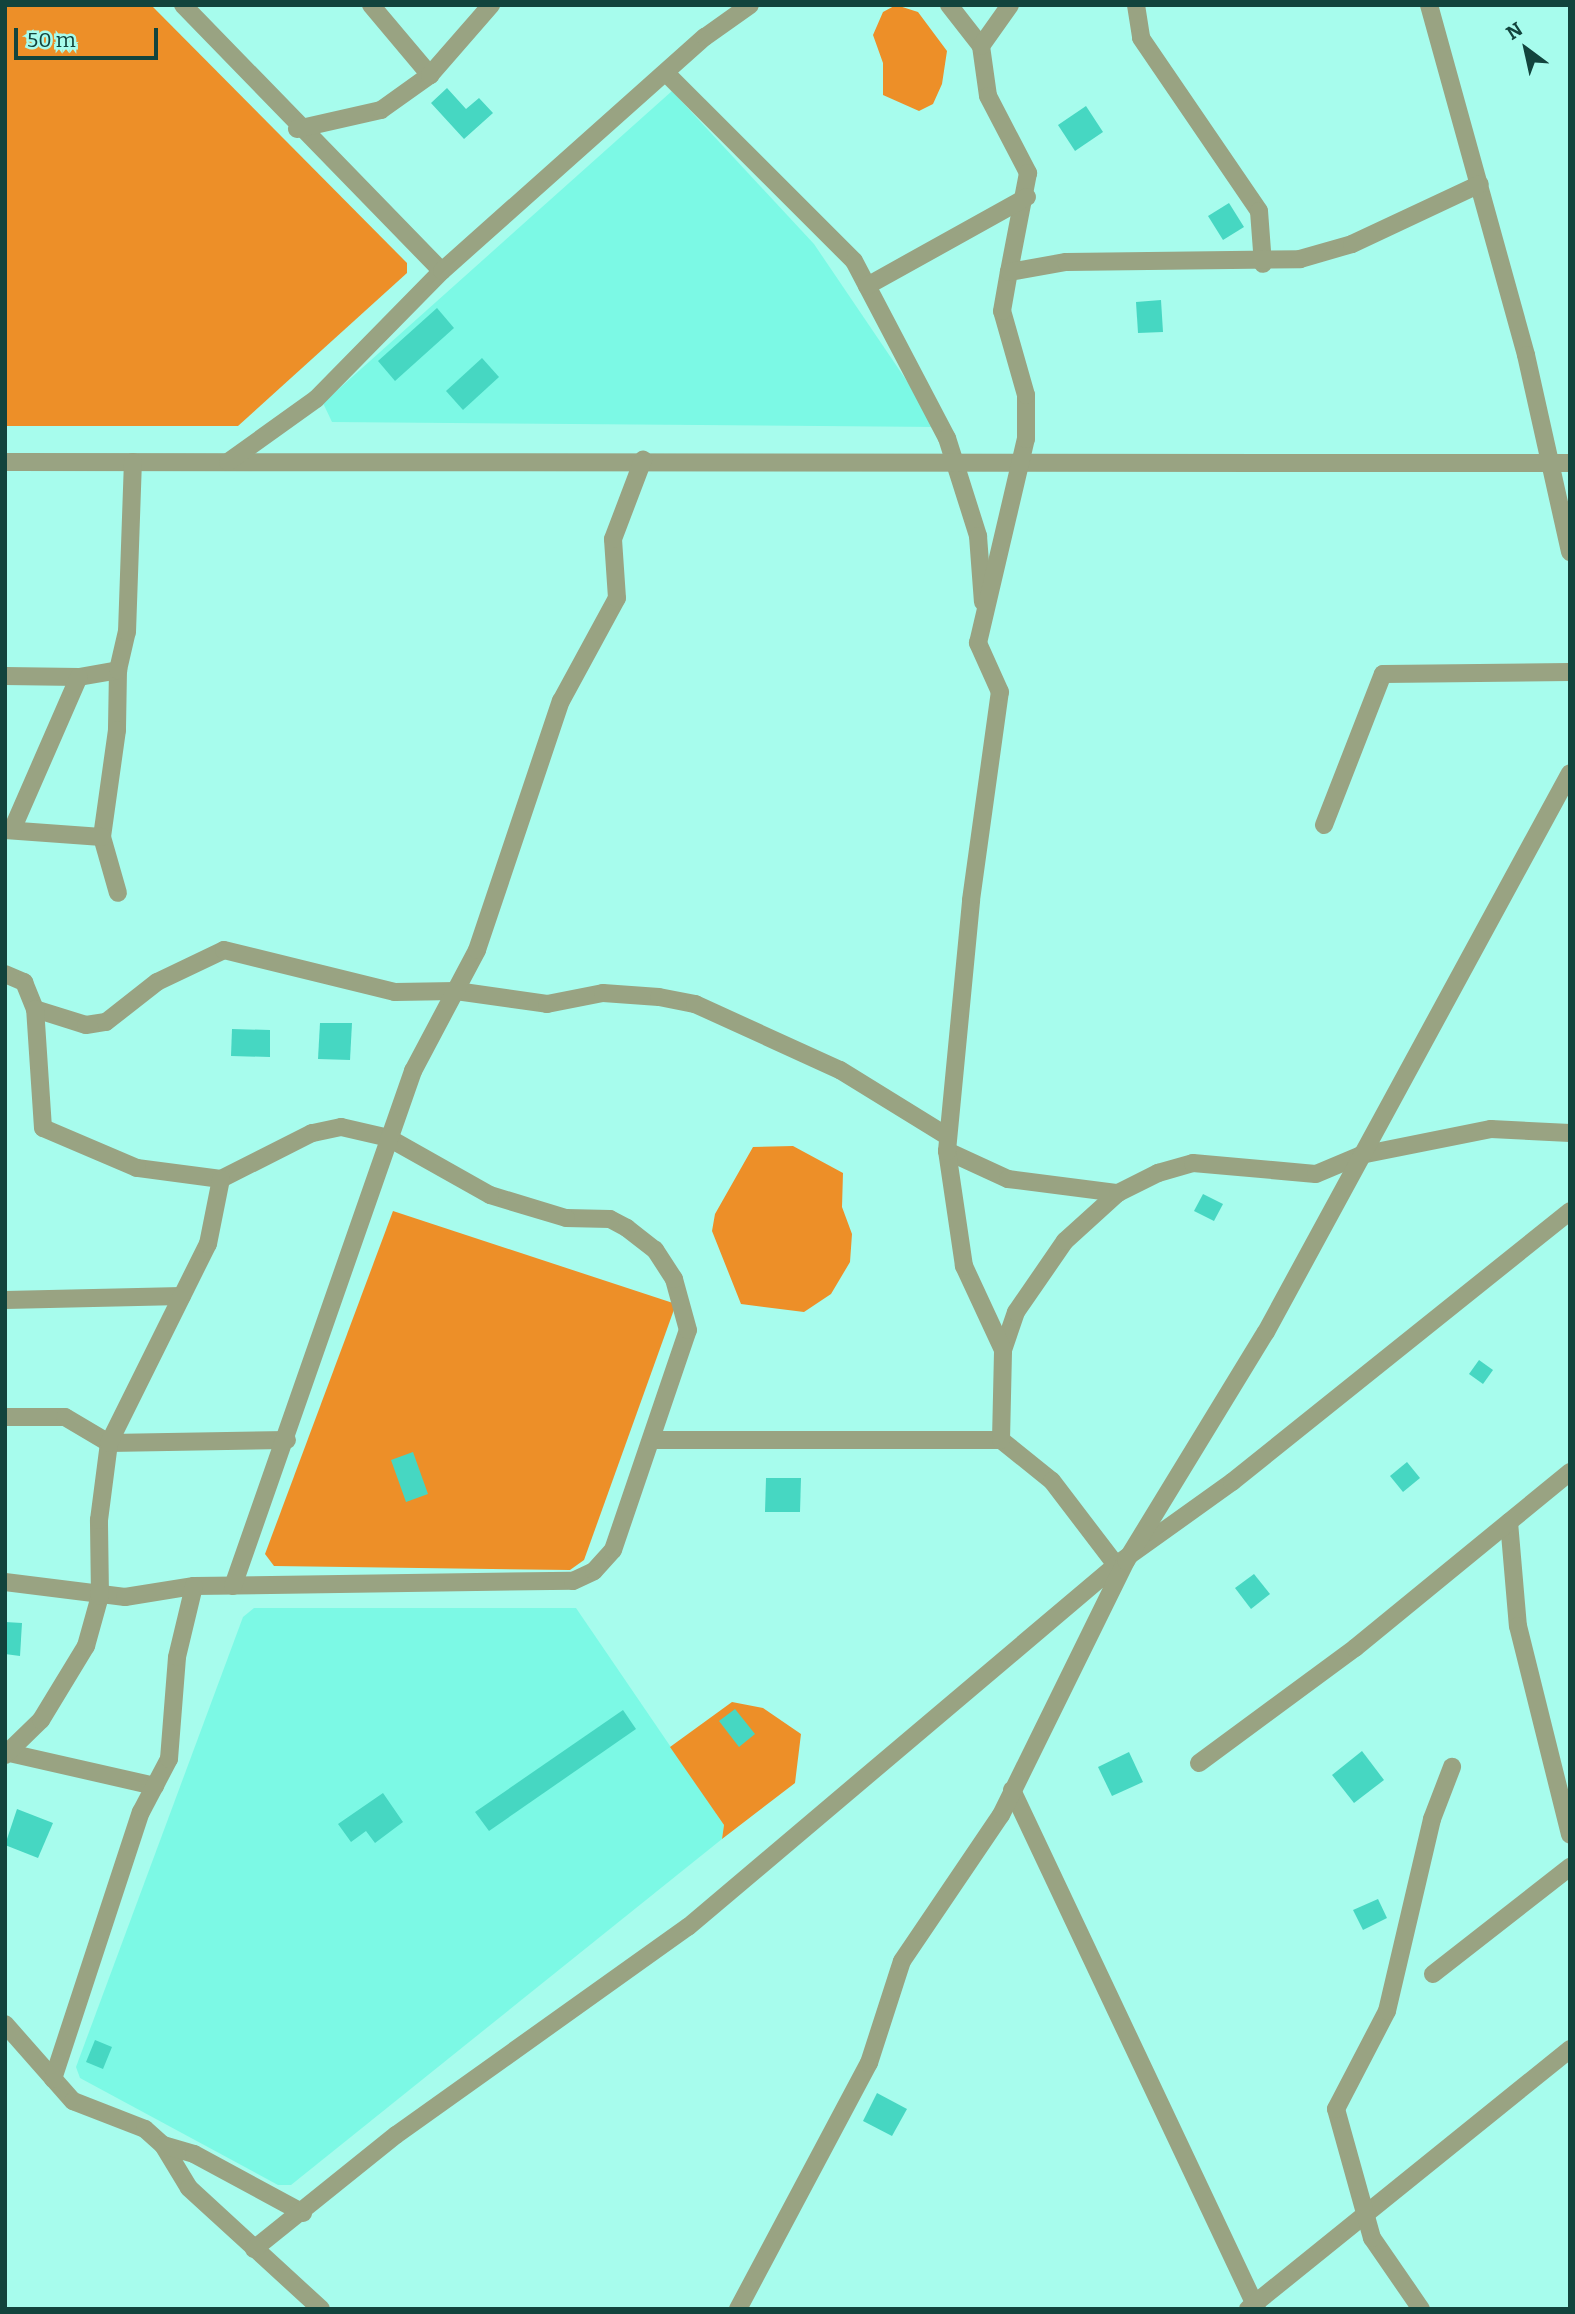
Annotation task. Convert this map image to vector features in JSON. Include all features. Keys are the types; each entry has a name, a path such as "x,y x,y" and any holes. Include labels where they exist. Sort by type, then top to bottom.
{"street":[{"path":"183,5 297,129 442,271"},
{"path":"371,5 430,75"},
{"path":"297,129 380,110 430,75 491,5"},
{"path":"228,462 316,399 442,271 750,5"},
{"path":"949,5 981,46 988,96 1028,173 1027,197 1002,311 1027,395 1022,459 984,616 980,656 1000,692 947,1143 964,1266 1003,1350"},
{"path":"981,46 1010,5"},
{"path":"1136,5 1141,38 1259,211 1262,264"},
{"path":"1429,5 1480,184 1570,552"},
{"path":"667,74 828,232 867,286 954,459 978,536 984,616"},
{"path":"1009,272 1107,260 1262,264 1352,244 1480,184"},
{"path":"867,286 1027,197"},
{"path":"5,462 1022,459 1570,463"},
{"path":"233,1586 287,1440 413,1071 477,950 561,701 617,598 613,538 643,460"},
{"path":"118,893 102,836 117,730 118,670 127,632 133,462"},
{"path":"5,676 79,677 118,670"},
{"path":"1324,825 1383,674 1570,672"},
{"path":"79,677 8,830 102,836"},
{"path":"738,2309 869,2063 902,1961 1012,1790 1121,1563 1266,1332 1570,773"},
{"path":"35,1009 86,1025 106,1022 157,982 224,950 395,992 456,991 547,1004 603,993 695,1004 840,1070 947,1143 1008,1179 1118,1193"},
{"path":"5,974 24,982 35,1009 43,1128 137,1168 221,1179 312,1133 341,1127 389,1138 490,1195 566,1218 610,1219 655,1250 674,1279 688,1330 613,1550 594,1571 572,1581 194,1586 100,1596 5,1582"},
{"path":"1001,1440 1003,1350 1016,1312 1065,1241 1118,1193 1193,1163 1315,1174 1361,1155 1491,1129 1570,1133"},
{"path":"155,1786 6,1753 64,1688 86,1646 100,1596 99,1520 109,1443 212,1233 221,1179"},
{"path":"254,2249 303,2213 396,2135 688,1927 1121,1563 1570,1211"},
{"path":"5,1300 182,1296"},
{"path":"5,1417 65,1417 109,1443 287,1440"},
{"path":"652,1440 1001,1440 1052,1481 1121,1563"},
{"path":"1199,1763 1355,1647 1570,1472"},
{"path":"1509,1522 1518,1626 1570,1836"},
{"path":"53,2079 141,1812 169,1759 177,1657 194,1586"},
{"path":"1421,2309 1395,2279 1364,2216 1336,2109 1392,1999 1432,1819 1452,1767"},
{"path":"1012,1790 1253,2307 1570,2049"},
{"path":"1433,1974 1570,1867"},
{"path":"5,2024 73,2101 145,2129 163,2145 189,2188 321,2309"},
{"path":"163,2145 194,2154 303,2213"}],"shaded area":[{"path":"5,5 151,5 407,263 407,273 238,426 5,426"},
{"path":"896,5 918,12 947,51 942,84 933,104 919,111 883,95 883,63 873,35 883,12"},
{"path":"672,91 814,244 938,427 332,422 323,403"},
{"path":"793,1146 843,1173 842,1207 852,1234 850,1262 831,1294 804,1312 741,1304 712,1231 715,1214 753,1147"},
{"path":"393,1211 676,1304 584,1560 570,1570 274,1566 265,1554"},
{"path":"254,1608 576,1608 724,1825 722,1839 291,2185 278,2185 80,2078 76,2067 243,1617"},
{"path":"732,1702 763,1708 801,1734 795,1783 722,1839 724,1825 670,1747"}],"building":[{"path":"447,88 466,109 479,98 493,113 464,139 431,103"},
{"path":"1086,106 1103,132 1075,151 1058,125"},
{"path":"1229,203 1244,227 1223,240 1208,216"},
{"path":"1161,300 1163,332 1138,333 1136,302"},
{"path":"437,308 454,328 395,381 378,361"},
{"path":"482,358 499,377 463,410 446,391"},
{"path":"320,1023 352,1023 350,1060 318,1059"},
{"path":"232,1029 270,1030 270,1057 231,1056"},
{"path":"1203,1194 1223,1204 1214,1221 1194,1211"},
{"path":"1479,1360 1493,1370 1483,1384 1469,1374"},
{"path":"413,1452 428,1494 406,1502 391,1460"},
{"path":"1407,1462 1420,1478 1403,1492 1390,1476"},
{"path":"766,1478 801,1478 800,1512 765,1512"},
{"path":"1254,1574 1270,1594 1251,1609 1235,1588"},
{"path":"5,1622 22,1623 20,1656 5,1654"},
{"path":"735,1709 755,1734 739,1747 719,1721"},
{"path":"623,1710 636,1729 489,1831 475,1812"},
{"path":"1362,1751 1384,1780 1354,1803 1332,1775"},
{"path":"1129,1752 1143,1782 1112,1796 1098,1767"},
{"path":"383,1793 403,1822 375,1843 366,1831 351,1842 338,1824"},
{"path":"17,1809 53,1823 38,1858 5,1845"},
{"path":"1378,1899 1387,1918 1363,1930 1353,1910"},
{"path":"95,2040 112,2047 103,2069 86,2062"},
{"path":"877,2093 907,2109 892,2136 863,2121"}]}
